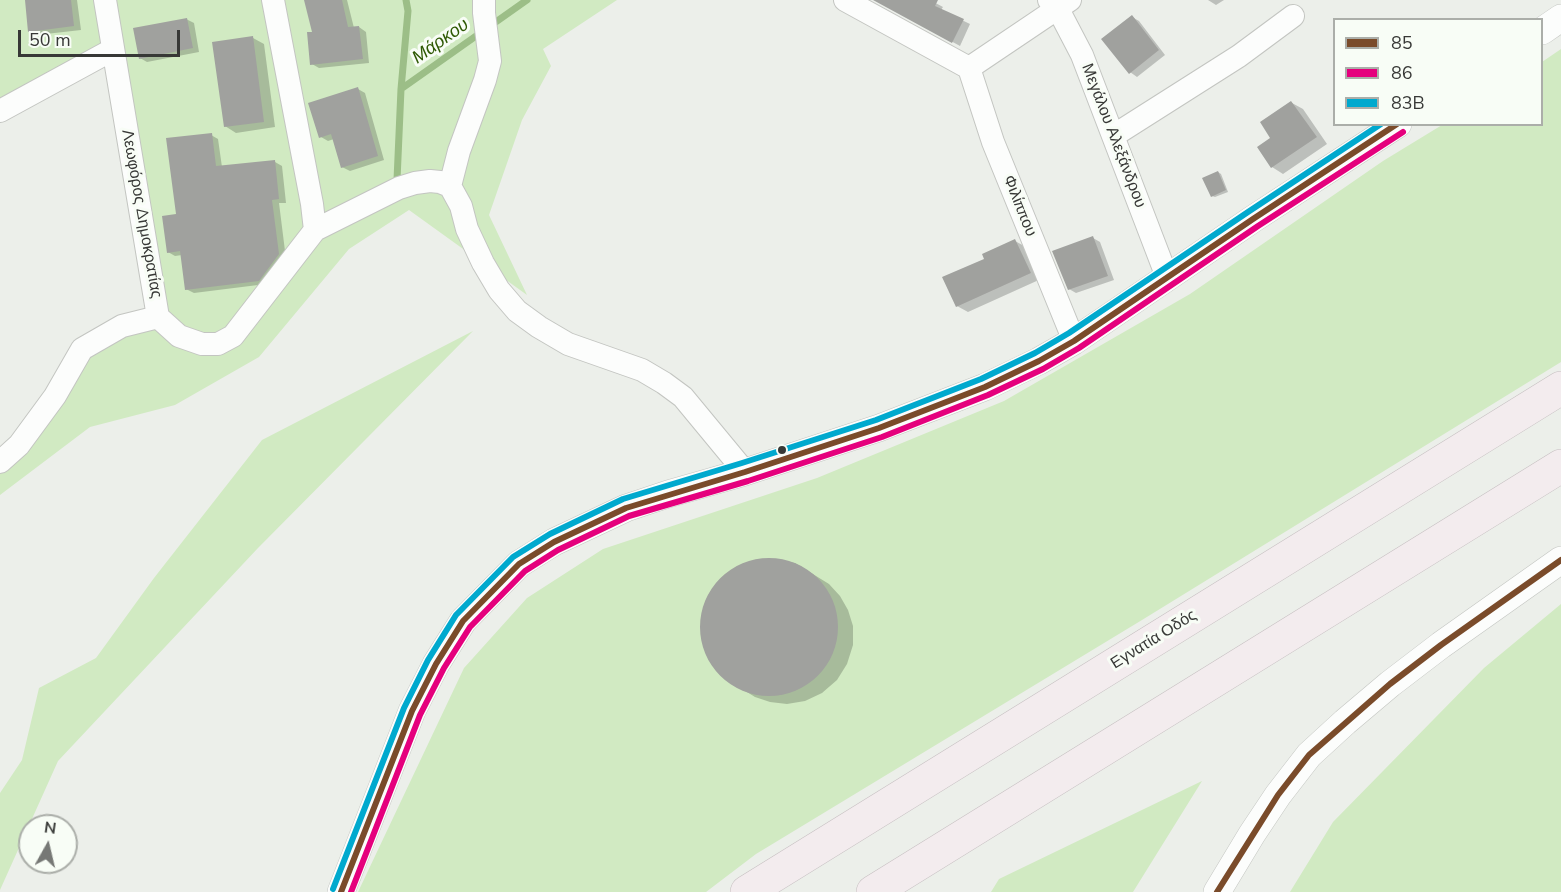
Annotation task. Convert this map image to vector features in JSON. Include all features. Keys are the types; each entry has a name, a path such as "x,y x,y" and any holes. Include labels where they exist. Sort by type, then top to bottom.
{"highway":[{"name":"Εγνατία Οδός","path":"747,892 1561,387"},
{"path":"873,892 1561,466"}],"street":[{"name":"Λεωφόρος Δημοκρατίας","path":"105,0 158,317 179,336 202,344 218,344 233,336 315,230 380,196 415,183 429,180 450,186"},
{"path":"273,0 315,230"},
{"path":"484,0 490,61 459,151 450,186 461,206 467,229 483,263 499,290 517,311 539,327 568,344 642,370 683,397 745,472"},
{"path":"845,0 969,68 1059,3"},
{"name":"Μεγάλου Αλεξάνδρου","path":"1059,3 1082,55 1167,277"},
{"path":"1113,136 1239,56 1293,16"},
{"path":"1543,30 1561,18"},
{"path":"0,111 112,50"},
{"name":"Φιλίππου","path":"969,68 993,142 1074,341"},
{"path":"341,892 411,711 436,664 463,621 519,564 554,542 626,508 745,472 935,408 1039,361 1074,341 1395,126"},
{"path":"0,462 19,445 55,396 82,348 122,326 158,317"},
{"path":"1217,892 1278,795 1309,755 1390,684 1561,560"}],"green space":[{"path":"0,0 617,0 543,49 551,66 522,120 489,215 527,295 409,210 349,249 259,357 175,405 90,427 0,495 0,462 82,349 158,317 112,50 0,110"},
{"path":"1561,49 1561,362 756,854 706,892 358,892 464,668 527,598 603,549 817,478 1004,401 1190,294 1383,161 1440,126 1543,126 1543,61"},
{"path":"473,331 258,548 58,761 34,814 18,814 18,850 0,890 0,793 22,760 39,688 96,658 154,578 262,440"},
{"path":"1561,604 1561,892 1290,892 1333,822 1484,668"},
{"path":"1202,781 1133,892 991,892 999,879"}],"building":[{"path":"25,0 71,0 74,26 28,32"},
{"path":"304,0 342,0 348,27 359,26 363,59 310,65 307,32 312,32"},
{"path":"873,0 938,0 935,6 964,19 952,43"},
{"path":"1132,15 1159,50 1129,74 1101,39"},
{"path":"187,18 193,48 139,59 133,28"},
{"path":"253,36 264,122 224,127 212,42"},
{"path":"358,87 378,156 341,168 331,134 319,138 308,103"},
{"path":"1291,101 1317,137 1271,168 1257,147 1270,138 1260,122"},
{"path":"212,133 216,166 275,160 279,199 272,200 279,254 259,281 185,290 180,251 167,253 162,216 176,214 166,138"},
{"path":"1218,171 1226,190 1211,197 1202,178"},
{"path":"1093,236 1108,276 1068,290 1052,251"},
{"path":"1015,239 1031,273 956,307 942,277 984,259 982,254"},
{"path":"769,558 795,563 818,578 833,601 838,627 833,653 818,676 795,691 769,696 743,691 720,676 705,653 700,627 705,601 720,578 743,563"}],"waterway":[{"name":"Μάρκου","path":"401,89 408,11 406,0"},
{"name":"Μάρκου","path":"397,180 401,89 527,0"}],"transit line":[{"name":"83B","path":"333,889 404,708 428,660 456,615 513,557 550,534 623,499 876,420 981,379 1035,353 1069,333 1378,126"},
{"name":"85","path":"341,892 412,711 436,664 463,621 519,564 554,542 626,508 879,428 985,387 1039,361 1074,341 1394,126"},
{"name":"86","path":"351,892 420,715 444,668 470,627 525,571 558,550 629,516 748,481 882,437 988,395 1043,369 1079,348 1258,226 1403,132"},
{"name":"85","path":"1217,892 1278,795 1309,755 1390,684 1561,560"}]}
